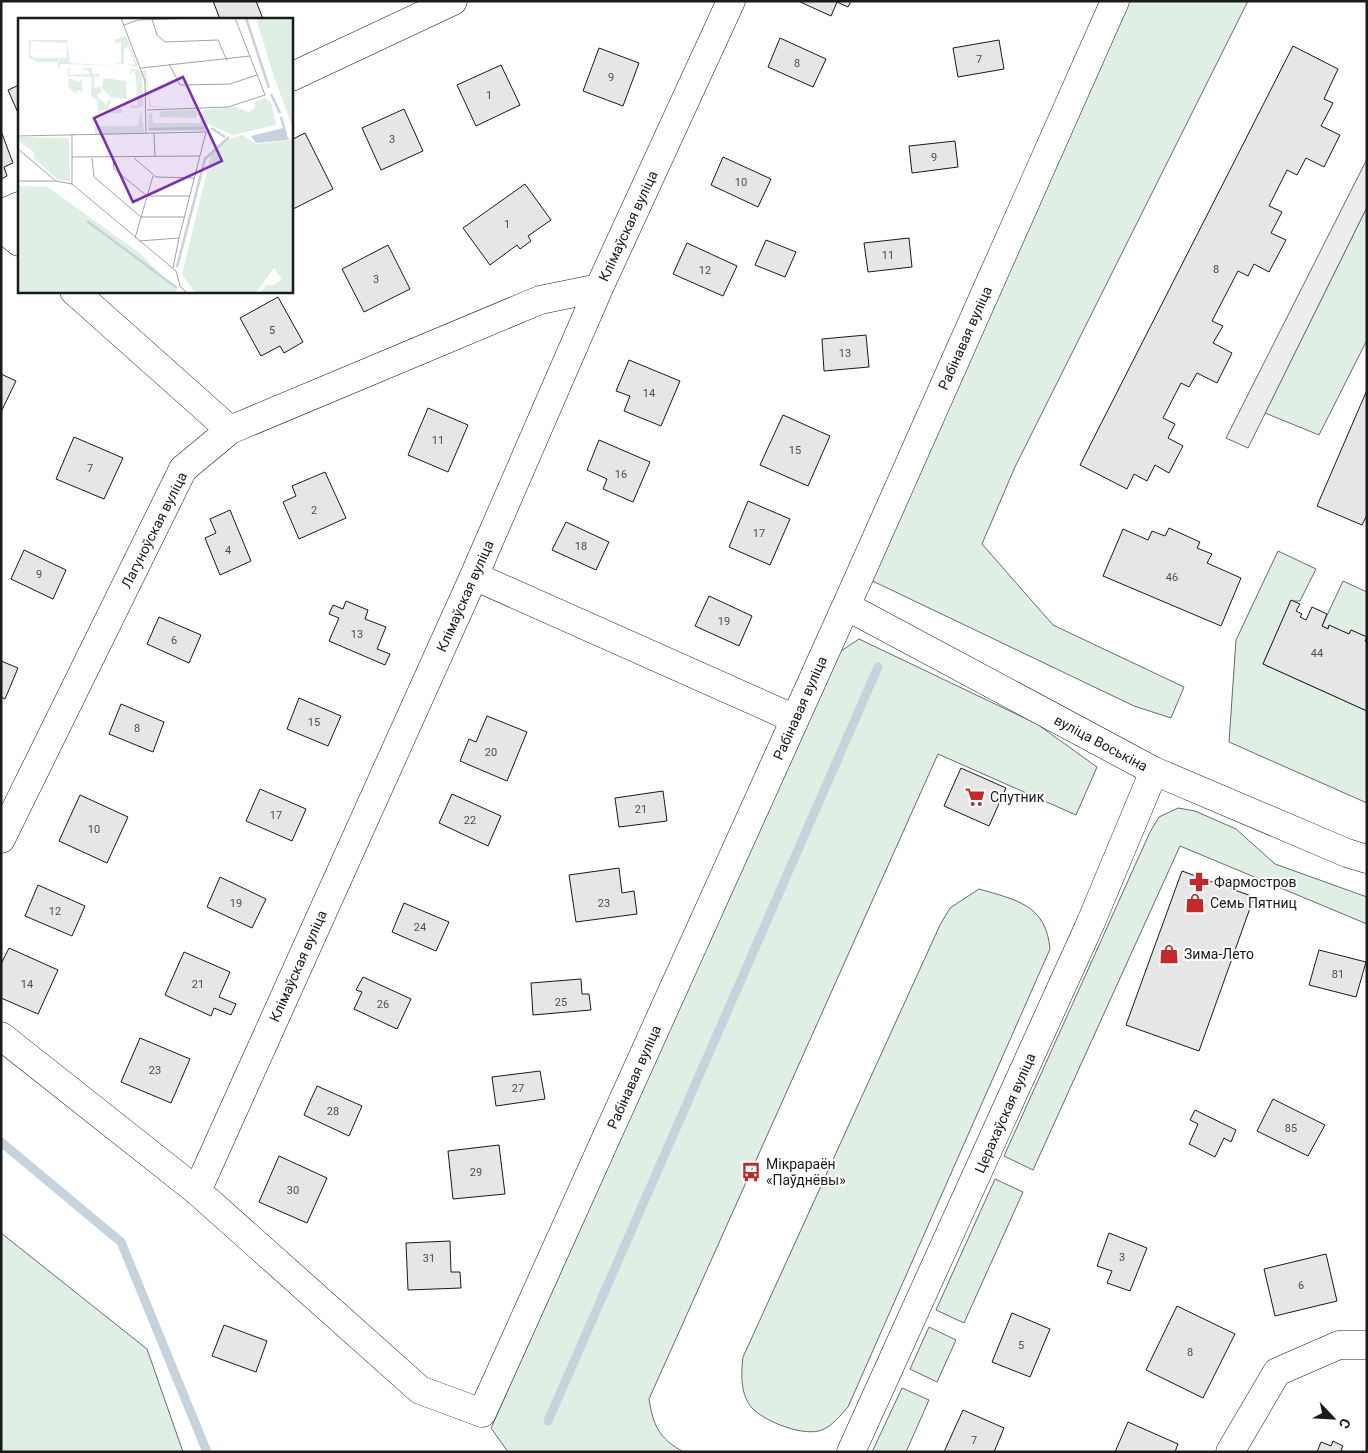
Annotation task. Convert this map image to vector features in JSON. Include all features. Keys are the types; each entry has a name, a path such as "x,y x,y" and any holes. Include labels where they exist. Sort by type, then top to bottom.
{"street":[{"path":"292,78 453,1"},
{"name":"Рабінавая вуліца","path":"196,1191 420,1390 482,1413 846,606 1115,1"},
{"name":"Клімаўская вуліца","path":"196,1191 474,576 599,288 726,3"},
{"path":"1,214 18,206"},
{"path":"1,227 18,241"},
{"name":"Лагуноўская вуліца","path":"1,839 183,469 230,430 540,300 599,288"},
{"path":"75,292 230,430"},
{"path":"474,576 795,719"},
{"name":"вуліца Воськіна","path":"846,606 1154,771 1347,853 1367,859"},
{"name":"Церахаўская вуліца","path":"851,1452 1091,922 1154,771"},
{"path":"1,1036 196,1191"},
{"path":"1230,1452 1277,1372 1339,1345 1367,1345"}],"green space":[{"path":"1115,1 1248,1 1015,467 982,544 1053,625 1184,687 1171,718 1134,706 860,575"},
{"path":"1367,207 1367,340 1319,435 1265,413"},
{"path":"1278,551 1316,569 1300,601 1291,601 1263,664 1367,711 1367,803 1229,742 1236,640"},
{"path":"1343,581 1367,592 1367,642 1365,641 1366,637 1351,630 1349,634 1329,626 1328,629 1322,626"},
{"path":"859,639 1037,724 1097,767 1076,815 938,754 649,1399 655,1424 669,1442 684,1452 508,1452 491,1428 838,653"},
{"path":"1178,808 1195,811 1236,829 1275,864 1367,897 1367,924 1180,846 1033,1170 1004,1156 1150,832 1159,817"},
{"path":"979,889 1017,901 1036,914 1043,923 1050,949 848,1407 833,1423 822,1430 814,1432 786,1427 767,1419 749,1404 742,1384 743,1357 940,925 950,908"},
{"path":"995,1179 1023,1192 964,1323 936,1310"},
{"path":"1,1233 147,1349 183,1452 1,1452"},
{"path":"929,1327 956,1340 937,1382 910,1369"},
{"path":"902,1388 929,1400 906,1452 872,1452"}],"shaded area":[{"path":"1367,159 1367,207 1248,448 1226,438"}],"building":[{"path":"213,1 256,1 263,18 220,18"},
{"path":"798,1 851,1 848,7 837,2 831,16"},
{"path":"780,38 826,59 813,87 768,67"},
{"path":"999,40 1004,69 958,77 953,48"},
{"path":"1293,46 1338,69 1324,99 1333,103 1321,126 1340,135 1324,167 1306,158 1297,175 1287,170 1269,206 1282,212 1271,233 1286,240 1269,272 1254,264 1248,276 1238,271 1212,321 1223,326 1213,343 1232,353 1217,383 1197,373 1189,387 1181,383 1163,418 1175,424 1168,438 1183,446 1169,473 1155,465 1147,481 1134,474 1127,489 1080,465"},
{"path":"599,48 639,63 623,106 583,91"},
{"path":"501,65 520,105 476,126 457,85"},
{"path":"18,85 18,113 8,90"},
{"path":"404,109 423,151 381,170 362,128"},
{"path":"1,131 13,163 4,167 7,176 1,179"},
{"path":"305,133 333,189 292,210 292,140"},
{"path":"955,141 958,167 912,173 909,146"},
{"path":"723,157 771,179 758,207 711,185"},
{"path":"525,184 551,220 528,236 531,241 520,249 517,245 490,265 463,228"},
{"path":"909,238 912,267 868,272 864,243"},
{"path":"766,240 796,252 785,277 755,265"},
{"path":"687,243 737,266 723,296 673,274"},
{"path":"388,245 410,289 364,312 342,269"},
{"path":"278,297 303,342 284,353 280,346 261,356 240,318"},
{"path":"866,335 869,367 824,371 822,339"},
{"path":"629,360 680,381 661,426 624,411 630,396 616,391"},
{"path":"1,374 16,381 1,412"},
{"path":"1367,390 1367,515 1362,525 1317,506"},
{"path":"428,408 468,425 448,472 408,455"},
{"path":"783,415 830,436 808,486 760,465"},
{"path":"74,437 123,458 104,499 56,479"},
{"path":"599,440 650,462 633,502 603,489 607,479 587,470"},
{"path":"325,472 346,518 299,539 283,502 296,496 292,486"},
{"path":"748,501 790,519 770,565 729,547"},
{"path":"230,510 251,561 220,575 205,538 216,533 210,519"},
{"path":"566,522 609,542 596,570 552,550"},
{"path":"1169,528 1200,542 1197,548 1212,554 1207,563 1241,578 1221,626 1103,576 1123,529 1148,540 1152,531 1165,536"},
{"path":"24,550 66,570 53,599 11,579"},
{"path":"709,596 752,616 739,646 695,626"},
{"path":"1291,600 1300,604 1296,611 1302,614 1300,617 1306,620 1312,607 1327,614 1322,626 1328,629 1329,625 1349,634 1351,630 1367,637 1365,641 1367,642 1367,711 1263,664"},
{"path":"346,601 368,610 365,619 386,627 377,649 390,654 385,665 329,641 339,618 329,614 333,605 343,609"},
{"path":"159,617 201,635 189,663 147,644"},
{"path":"1,661 18,668 5,699 1,697"},
{"path":"299,698 341,716 328,746 287,729"},
{"path":"121,704 164,722 153,752 109,734"},
{"path":"487,716 527,732 507,781 460,761 469,739 476,742"},
{"name":"Спутник","path":"961,768 1006,788 989,826 944,806"},
{"path":"260,789 306,809 292,841 246,821"},
{"path":"663,791 667,821 619,827 615,798"},
{"path":"452,794 501,816 488,846 439,823"},
{"path":"80,795 128,817 107,863 59,841"},
{"path":"619,868 622,893 634,891 637,914 576,922 569,875"},
{"path":"1182,871 1254,897 1199,1051 1126,1025"},
{"path":"220,877 266,899 252,928 207,907"},
{"path":"38,885 85,906 72,936 25,916"},
{"path":"404,903 449,922 436,951 392,932"},
{"path":"9,948 58,970 38,1014 1,998 1,964"},
{"path":"1319,950 1366,962 1356,997 1309,985"},
{"path":"184,952 230,972 219,997 236,1004 231,1015 214,1008 211,1016 165,995"},
{"path":"363,977 411,999 397,1029 354,1009 362,992 356,990"},
{"path":"581,979 582,994 589,994 591,1010 533,1015 531,983"},
{"path":"140,1038 190,1059 171,1103 121,1082"},
{"path":"540,1071 545,1099 496,1106 492,1077"},
{"path":"317,1086 362,1106 349,1136 304,1115"},
{"path":"1273,1099 1325,1125 1308,1156 1257,1131"},
{"path":"1195,1110 1236,1130 1231,1142 1224,1138 1215,1157 1189,1144 1198,1124 1190,1120"},
{"path":"499,1145 505,1194 453,1199 448,1151"},
{"path":"279,1156 327,1178 307,1223 259,1202"},
{"path":"1109,1233 1147,1248 1130,1291 1107,1283 1112,1271 1097,1266"},
{"path":"450,1241 451,1272 460,1272 461,1288 408,1290 406,1243"},
{"path":"1326,1254 1337,1301 1275,1316 1264,1269"},
{"path":"1177,1306 1235,1334 1203,1398 1146,1370"},
{"path":"1012,1313 1050,1329 1030,1377 992,1362"},
{"path":"224,1325 267,1341 256,1372 212,1356"},
{"path":"963,1410 1004,1428 994,1452 944,1452"},
{"path":"1128,1422 1178,1444 1175,1452 1115,1452"},
{"path":"1333,1441 1343,1446 1341,1450 1344,1452 1317,1452 1321,1442 1331,1446"}],"waterway":[{"path":"548,1421 878,667"},
{"path":"1,1142 121,1242 207,1452"}],"place":[{"name":"Спутник","path":"975,797"},
{"name":"Фармостров","path":"1199,882"},
{"name":"Семь Пятниц","path":"1195,903"},
{"name":"Зима-Лето","path":"1169,954"},
{"name":"Мікрараён «Паўднёвы»","path":"751,1172"}]}
